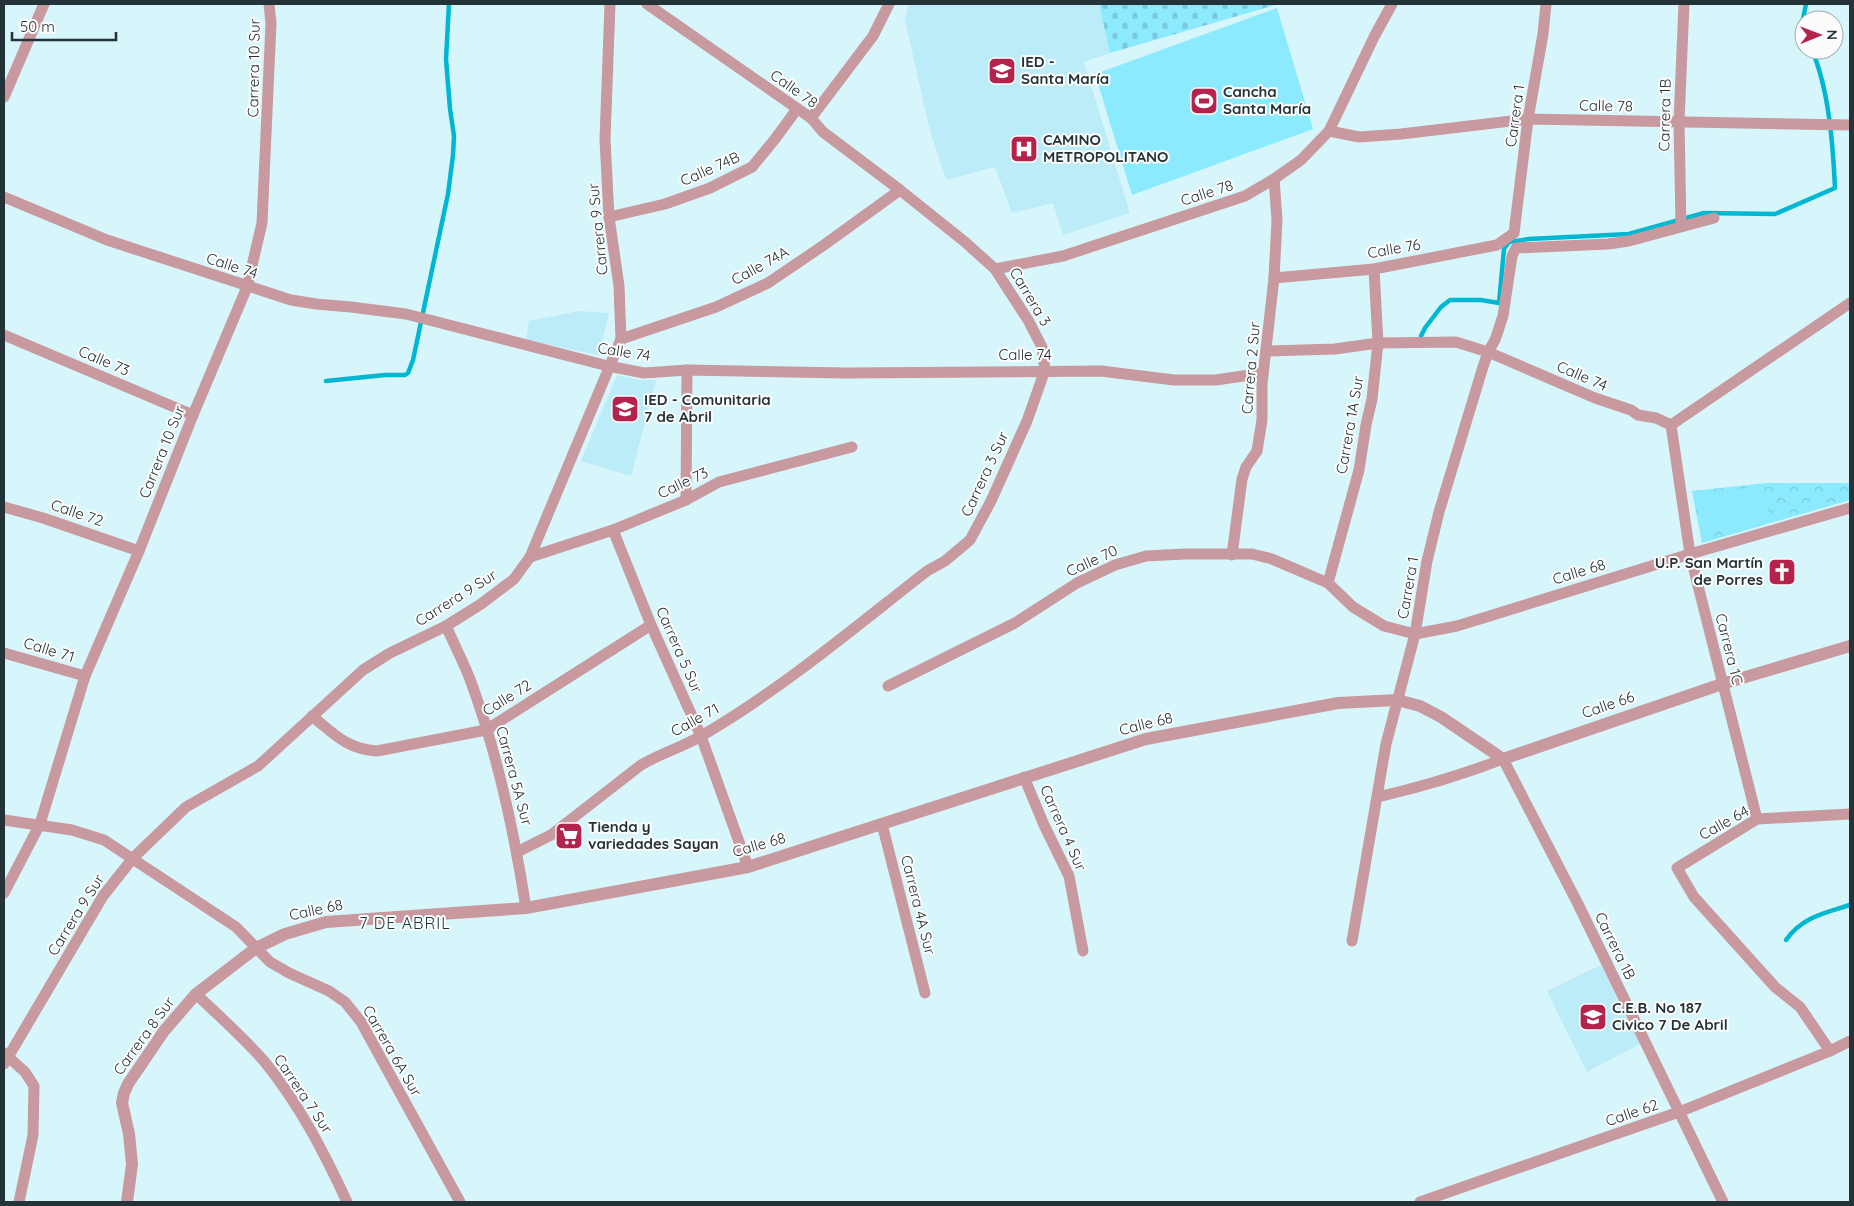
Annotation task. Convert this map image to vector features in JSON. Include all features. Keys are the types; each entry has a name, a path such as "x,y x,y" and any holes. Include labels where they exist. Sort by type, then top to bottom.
{"street":[{"path":"4,97 44,4"},
{"name":"Carrera 10 Sur","path":"4,893 40,824 85,676 139,551 193,415 247,287 262,222 271,23 269,4"},
{"name":"Carrera 9 Sur","path":"5,1057 103,896 133,858 186,807 258,766 363,670 390,653 446,626 481,604 514,579 530,557 608,366 621,339 619,286 609,217 605,140 610,4"},
{"name":"Calle 78","path":"647,4 811,118 823,132 900,190 965,242 995,269 1063,256 1245,196 1301,160 1329,131 1359,137 1528,119 1850,125"},
{"path":"1329,131 1392,4"},
{"name":"Carrera 1","path":"1514,233 1528,119 1543,34 1546,4"},
{"name":"Carrera 1B","path":"1680,221 1679,122 1684,4"},
{"path":"811,118 873,36 887,5"},
{"name":"Calle 74B","path":"609,217 665,204 710,188 752,167 797,109"},
{"name":"Carrera 2 Sur","path":"1232,554 1242,479 1246,467 1256,450 1262,420 1263,373 1274,278 1277,220 1274,179"},
{"name":"Calle 74A","path":"621,339 716,307 768,283 900,190"},
{"name":"Calle 74","path":"4,197 107,240 291,300 421,317 608,366 644,373 687,370 847,373 1101,370 1174,380 1216,380 1263,373"},
{"path":"1680,221 1714,218"},
{"name":"Carrera 1","path":"1352,940 1386,744 1415,634 1427,561 1439,512 1488,352 1495,340 1503,316 1510,260 1516,248 1629,241 1680,221"},
{"name":"Calle 76","path":"1274,278 1374,269 1497,245 1514,233"},
{"name":"Carrera 3","path":"995,269 1028,320 1042,347 1044,370"},
{"name":"Carrera 1A Sur","path":"1328,583 1359,470 1372,399 1378,343 1374,269"},
{"path":"1671,425 1850,303"},
{"name":"Calle 73","path":"4,335 193,415"},
{"name":"Calle 74","path":"1266,351 1335,349 1378,343 1456,342 1488,352 1588,395 1631,410 1638,415 1656,418 1671,425"},
{"path":"686,500 687,370"},
{"name":"Carrera 3 Sur","path":"927,570 945,561 970,540 991,501 1023,430 1044,370"},
{"name":"Carrera 1C","path":"1671,425 1690,554 1757,819"},
{"name":"Calle 73","path":"530,557 613,530 686,500 719,482 852,447"},
{"name":"Calle 72","path":"4,506 139,551"},
{"name":"Calle 68","path":"1328,583 1353,607 1384,626 1415,634 1457,626 1690,554 1850,508"},
{"name":"Carrera 5 Sur","path":"613,530 651,625 702,736 748,866"},
{"name":"Calle 70","path":"888,686 1006,628 1077,583 1115,564 1146,556 1163,554 1252,554 1272,559 1328,583"},
{"name":"Calle 71","path":"518,852 551,834 641,765 702,736 793,677 927,570"},
{"name":"Calle 72","path":"312,716 345,743 362,750 377,751 486,730 651,625"},
{"name":"Carrera 5A Sur","path":"446,626 471,680 510,816 518,852"},
{"name":"Calle 66","path":"1378,797 1411,790 1722,684 1850,646"},
{"name":"Calle 71","path":"4,653 85,676"},
{"name":"Calle 68","path":"256,948 285,934 337,920 463,914 526,908 748,866 1146,739 1338,703 1397,700 1420,706 1441,716 1503,759"},
{"name":"Carrera 1B","path":"1503,759 1578,904 1724,1202"},
{"name":"Carrera 4 Sur","path":"1024,777 1044,825 1069,876 1083,951"},
{"name":"Calle 64","path":"1830,1051 1800,1007 1775,987 1694,898 1677,868 1757,819 1850,814"},
{"path":"4,820 72,830 104,840 236,927 256,948"},
{"name":"Carrera 4A Sur","path":"882,824 925,993"},
{"path":"518,852 526,908"},
{"name":"Carrera 8 Sur","path":"127,1202 132,1164 129,1134 122,1103 124,1093 164,1031 196,994 256,948"},
{"name":"Carrera 6A Sur","path":"256,948 270,962 329,991 345,1002 361,1022 460,1202"},
{"name":"Carrera 7 Sur","path":"196,994 263,1060 285,1089 325,1153 347,1202"},
{"name":"Calle 62","path":"1420,1202 1679,1112 1830,1051 1850,1041"},
{"path":"5,1057 25,1072 34,1086 33,1135 19,1202"}],"shaded area":[{"path":"908,4 1099,4 1110,53 1084,62 1130,213 1063,235 1053,203 1012,213 995,167 946,180 930,131 905,20"},
{"path":"579,311 609,313 599,355 526,340 529,321"},
{"name":"IED - Comunitaria 7 de Abril","path":"617,375 639,380 656,380 631,476 581,461"},
{"name":"C.E.B. No 187 Civico 7 De Abril","path":"1601,965 1640,1044 1587,1072 1547,991"}],"green space":[{"path":"1099,4 1279,4 1110,53"},
{"name":"Cancha Santa María","path":"1277,8 1313,129 1132,195 1095,74"},
{"path":"1766,483 1850,483 1850,500 1702,543 1692,491"},
{"path":"1763,485 1770,522 1703,534 1697,497"}],"waterway":[{"path":"326,381 385,375 405,375 408,373 413,360 448,194 453,155 454,136 446,59 449,4"},
{"path":"1805,10 1806,4"},
{"path":"1421,336 1441,307 1450,300 1481,300 1499,303 1504,249 1509,242 1529,239 1629,234 1704,213 1775,214 1835,188 1826,100 1816,60"},
{"path":"1786,940 1792,932 1807,921 1850,905"}],"place":[{"name":"IED - Santa María","path":"1002,71"},
{"name":"Cancha Santa María","path":"1204,101"},
{"name":"CAMINO METROPOLITANO","path":"1024,149"},
{"name":"IED - Comunitaria 7 de Abril","path":"625,409"},
{"name":"U.P. San Martín de Porres","path":"1782,572"},
{"name":"Tienda y variedades Sayan","path":"569,836"},
{"name":"C.E.B. No 187 Civico 7 De Abril","path":"1593,1017"}],"district":[{"name":"7 DE ABRIL","path":"405,923"}]}
